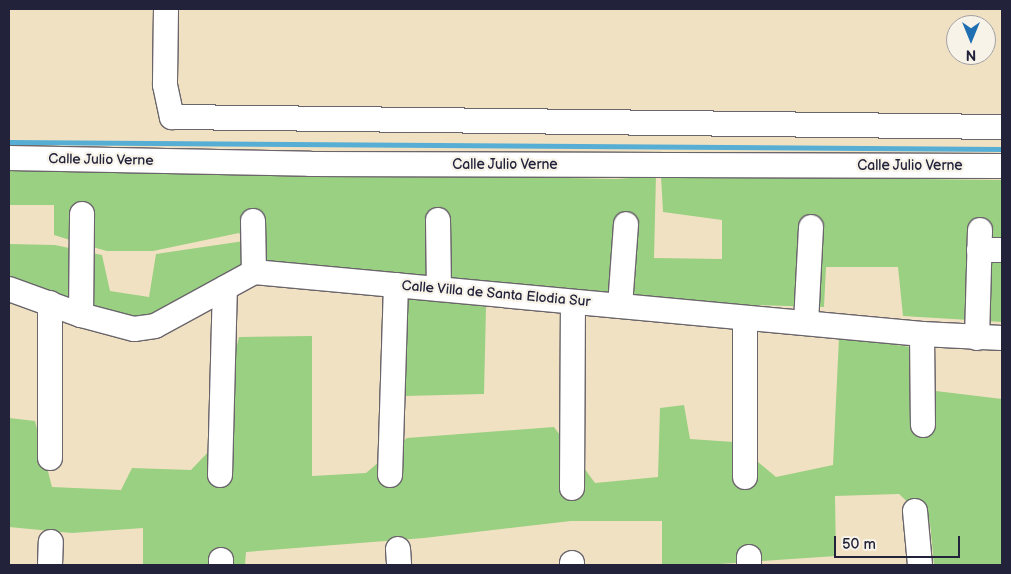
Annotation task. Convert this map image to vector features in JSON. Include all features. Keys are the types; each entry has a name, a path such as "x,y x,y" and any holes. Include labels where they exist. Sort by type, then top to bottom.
{"street":[{"path":"166,9 165,85 172,117 1002,127"},
{"name":"Calle Julio Verne","path":"9,158 310,164 1002,166"},
{"path":"81,315 82,214"},
{"path":"438,220 439,289"},
{"path":"9,289 81,315 134,329 155,326 254,272 253,221"},
{"path":"620,306 626,224"},
{"path":"806,323 811,227"},
{"path":"977,338 987,243"},
{"name":"Calle Villa de Santa Elodia Sur","path":"254,272 922,334 1002,338"},
{"path":"390,475 396,285"},
{"path":"220,475 224,288"},
{"path":"572,488 573,302"},
{"path":"50,303 50,458"},
{"path":"745,318 745,477"},
{"path":"922,334 923,425"},
{"path":"916,511 920,565"}],"green space":[{"path":"9,167 616,179 656,176 654,258 722,259 722,220 663,212 661,176 1002,180 1002,322 903,316 898,267 826,267 824,307 751,305 259,264 139,322 9,279 9,244 55,245 102,255 110,291 149,297 156,254 244,241 239,233 153,251 107,251 89,246 54,235 54,205 9,205"},
{"path":"405,294 486,307 484,394 405,396"},
{"path":"312,336 312,476 366,473 407,438 554,427 595,483 658,477 660,408 684,405 690,439 734,442 776,477 833,465 839,337 911,347 911,388 1002,399 1002,565 934,565 930,523 899,494 835,496 836,556 705,565 662,565 662,521 571,521 424,538 246,552 245,565 143,565 143,528 72,533 9,527 9,418 35,421 52,487 121,490 132,468 191,470 211,449 239,337"}],"waterway":[{"path":"9,142 1002,149"}]}
